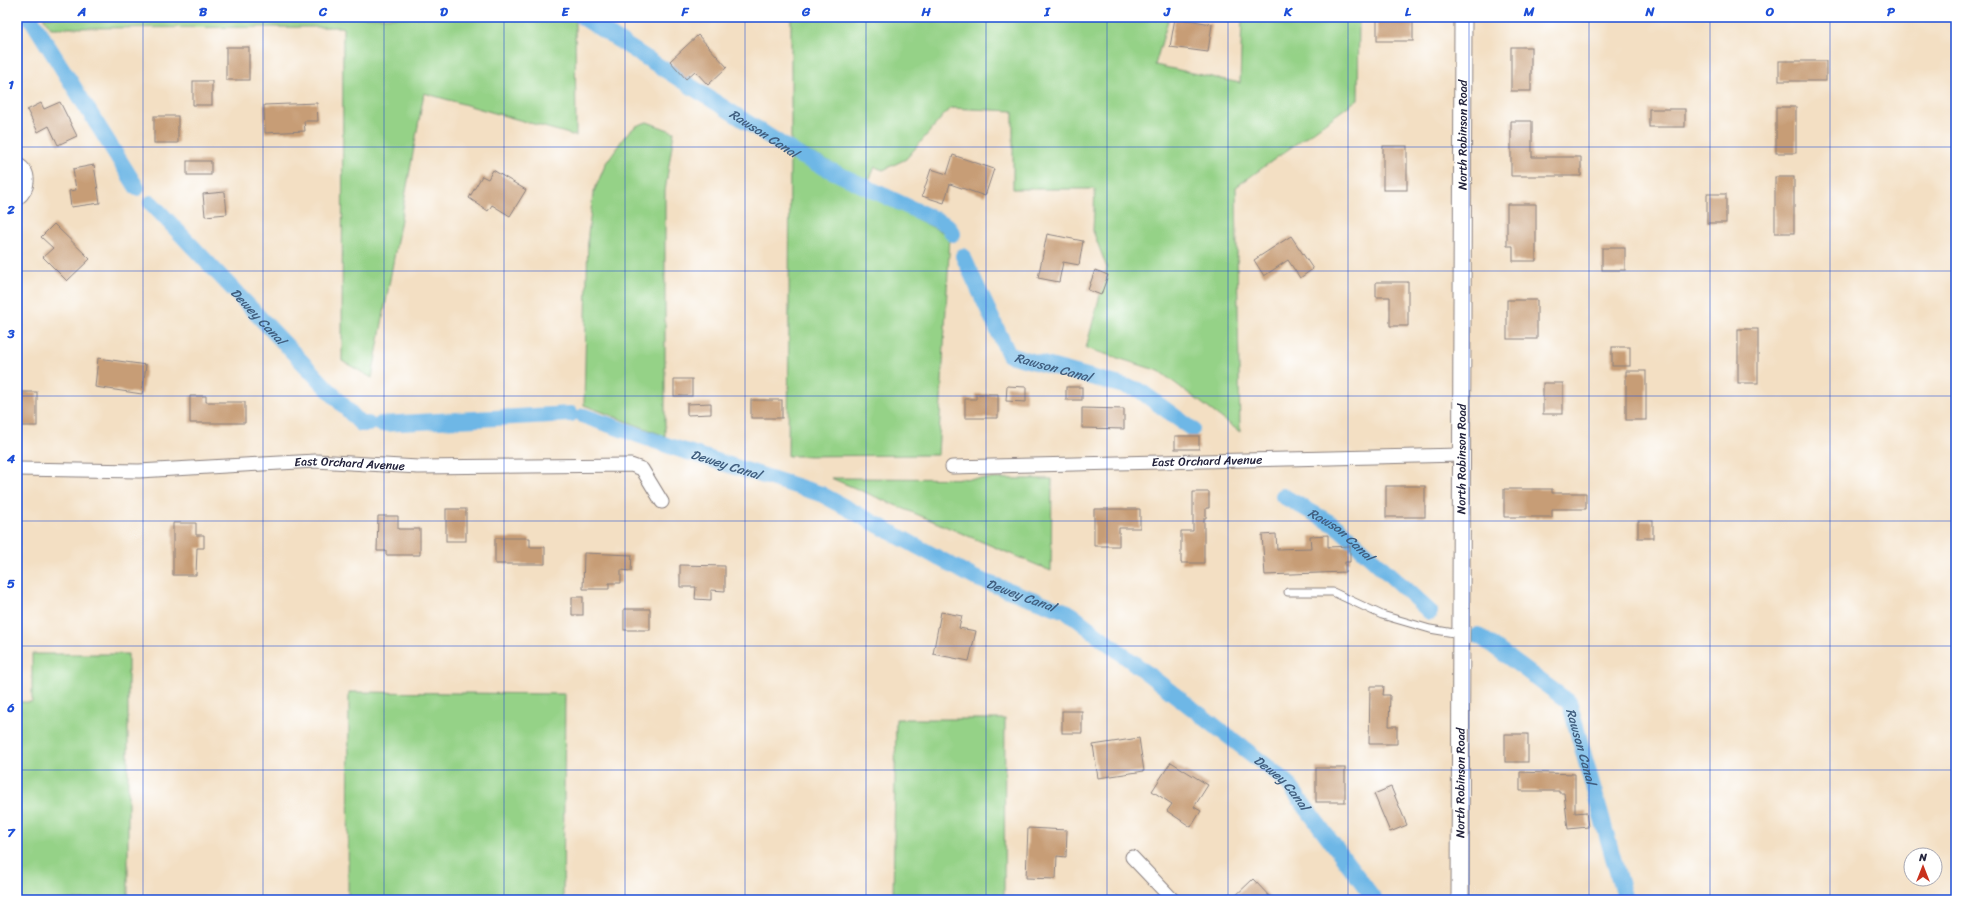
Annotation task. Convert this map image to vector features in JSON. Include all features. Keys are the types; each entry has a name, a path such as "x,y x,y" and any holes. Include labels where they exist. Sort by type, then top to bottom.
{"street":[{"name":"North Robinson Road","path":"1460,900 1463,17"},
{"path":"17,164 24,170 28,183 22,195 17,199"},
{"name":"East Orchard Avenue","path":"952,467 1461,456"},
{"name":"East Orchard Avenue","path":"17,469 139,471 316,461 418,467 631,465 642,469 662,502"},
{"path":"1132,857 1173,900"}],"lane":[{"path":"1288,592 1333,592 1382,615 1430,629 1460,634"}],"green space":[{"path":"43,17 1169,17 1155,65 1240,83 1242,17 1359,17 1358,99 1236,187 1240,432 1159,371 1086,348 1107,268 1093,231 1095,189 1013,189 1013,111 950,108 906,159 883,170 875,167 869,181 791,143 791,18 575,19 576,136 424,93 372,378 342,361 343,27 51,28"},
{"path":"647,122 674,132 665,191 665,436 584,405 588,234 593,194 606,163 625,136 636,126"},
{"path":"790,154 950,236 938,455 788,456"},
{"path":"831,478 1052,479 1051,571"},
{"path":"32,654 128,654 128,900 17,900 17,702 32,702"},
{"path":"349,692 565,694 563,900 348,900"},
{"path":"896,719 1005,719 1004,900 893,900"}],"building":[{"path":"1377,17 1413,17 1413,41 1377,41"},
{"path":"1175,18 1212,24 1208,52 1170,47"},
{"path":"698,35 727,67 708,85 695,71 686,79 670,61"},
{"path":"226,47 249,47 249,80 226,80"},
{"path":"1511,47 1531,47 1531,91 1511,91"},
{"path":"1779,61 1826,61 1826,81 1779,81"},
{"path":"193,81 212,81 212,105 193,105"},
{"path":"60,102 77,136 58,145 49,126 38,132 27,110 41,103 44,109"},
{"path":"317,103 318,121 304,121 305,131 265,133 264,105"},
{"path":"1776,107 1796,107 1796,153 1776,153"},
{"path":"1649,109 1685,109 1685,127 1649,127"},
{"path":"154,116 178,116 178,143 154,143"},
{"path":"1511,121 1532,121 1532,157 1581,157 1581,176 1511,176"},
{"path":"1383,146 1407,146 1407,190 1383,190"},
{"path":"953,155 994,169 985,196 950,184 944,203 922,196 931,169 947,174"},
{"path":"187,161 211,161 211,175 187,175"},
{"path":"94,165 100,203 71,207 69,191 76,190 73,169"},
{"path":"493,170 526,190 510,216 492,205 488,211 469,198 482,176 488,179"},
{"path":"1775,177 1794,177 1794,233 1775,233"},
{"path":"225,192 227,214 205,216 203,194"},
{"path":"1707,194 1726,194 1726,223 1707,223"},
{"path":"1507,204 1536,204 1536,261 1513,261 1513,246 1507,246"},
{"path":"54,224 90,259 67,281 43,257 53,248 41,237"},
{"path":"1047,234 1083,241 1079,265 1063,262 1059,282 1038,278"},
{"path":"1291,236 1313,269 1300,278 1288,260 1264,276 1254,260"},
{"path":"1602,248 1625,248 1625,270 1602,270"},
{"path":"1095,270 1108,275 1101,295 1088,290"},
{"path":"1376,282 1408,282 1408,326 1390,326 1390,297 1376,297"},
{"path":"1507,300 1537,300 1537,339 1507,339"},
{"path":"1738,329 1758,329 1758,383 1738,383"},
{"path":"1612,347 1630,347 1630,366 1612,366"},
{"path":"98,358 146,365 142,394 95,387"},
{"path":"1626,371 1646,371 1646,420 1626,420"},
{"path":"674,379 692,379 692,396 674,396"},
{"path":"1543,383 1563,383 1563,414 1543,414"},
{"path":"1007,386 1026,387 1026,402 1006,401"},
{"path":"1066,387 1082,387 1082,400 1066,400"},
{"path":"17,392 37,392 37,426 17,426"},
{"path":"976,394 998,394 998,418 965,418 965,399 976,399"},
{"path":"190,396 206,396 206,402 245,402 245,423 190,423"},
{"path":"751,400 782,400 782,418 751,418"},
{"path":"711,403 711,414 687,415 687,404"},
{"path":"1082,408 1124,409 1124,429 1082,428"},
{"path":"1175,436 1199,436 1199,449 1175,449"},
{"path":"1386,486 1425,486 1425,517 1386,517"},
{"path":"1504,489 1552,489 1552,493 1586,493 1586,509 1552,509 1552,517 1504,517"},
{"path":"1193,492 1209,492 1209,508 1206,508 1206,518 1204,518 1204,563 1181,563 1181,531 1193,531"},
{"path":"446,509 466,509 466,541 446,541"},
{"path":"1094,509 1140,509 1140,528 1119,528 1119,546 1094,546"},
{"path":"378,516 398,516 398,529 420,529 420,555 386,555 386,551 377,551"},
{"path":"1638,521 1653,521 1653,538 1638,538"},
{"path":"173,523 196,523 196,535 204,535 204,548 197,548 196,575 173,575"},
{"path":"1276,534 1277,549 1311,548 1310,536 1328,535 1328,547 1350,546 1350,562 1345,562 1345,572 1265,575 1262,535"},
{"path":"495,538 530,538 530,547 545,547 545,564 495,564"},
{"path":"584,553 632,555 631,571 621,570 621,583 609,583 609,589 583,589"},
{"path":"680,565 725,566 725,591 711,590 711,600 695,599 696,587 680,587"},
{"path":"572,597 583,597 583,615 572,615"},
{"path":"624,609 650,609 650,630 624,630"},
{"path":"941,612 962,616 959,628 976,631 969,661 933,654"},
{"path":"1370,686 1384,686 1383,695 1390,695 1389,726 1397,726 1397,744 1369,744"},
{"path":"1062,711 1082,711 1082,733 1062,733"},
{"path":"1505,734 1528,734 1528,762 1505,762"},
{"path":"1139,738 1144,771 1098,778 1093,745"},
{"path":"1171,762 1208,785 1194,807 1201,811 1191,827 1167,811 1172,804 1152,791"},
{"path":"1316,768 1345,768 1345,802 1316,802"},
{"path":"1520,772 1575,774 1575,813 1586,812 1588,827 1568,829 1564,793 1559,793 1559,791 1520,791"},
{"path":"1391,787 1407,825 1390,832 1374,794"},
{"path":"1028,828 1067,830 1066,857 1057,856 1056,879 1026,878"},
{"path":"1253,879 1273,900 1231,900"}],"waterway":[{"name":"Dewey Canal","path":"30,17 137,188"},
{"name":"Rawson Canal","path":"582,17 800,156 947,225 953,234"},
{"name":"Dewey Canal","path":"151,203 361,424 368,424"},
{"name":"Rawson Canal","path":"963,256 1009,355 1139,390 1192,429"},
{"name":"Dewey Canal","path":"381,424 571,414"},
{"name":"Dewey Canal","path":"584,416 672,447 821,494 975,578 1068,612 1286,781 1375,900"},
{"name":"Rawson Canal","path":"1283,496 1338,527 1430,612"},
{"name":"Rawson Canal","path":"1478,635 1569,702 1625,900"}]}
